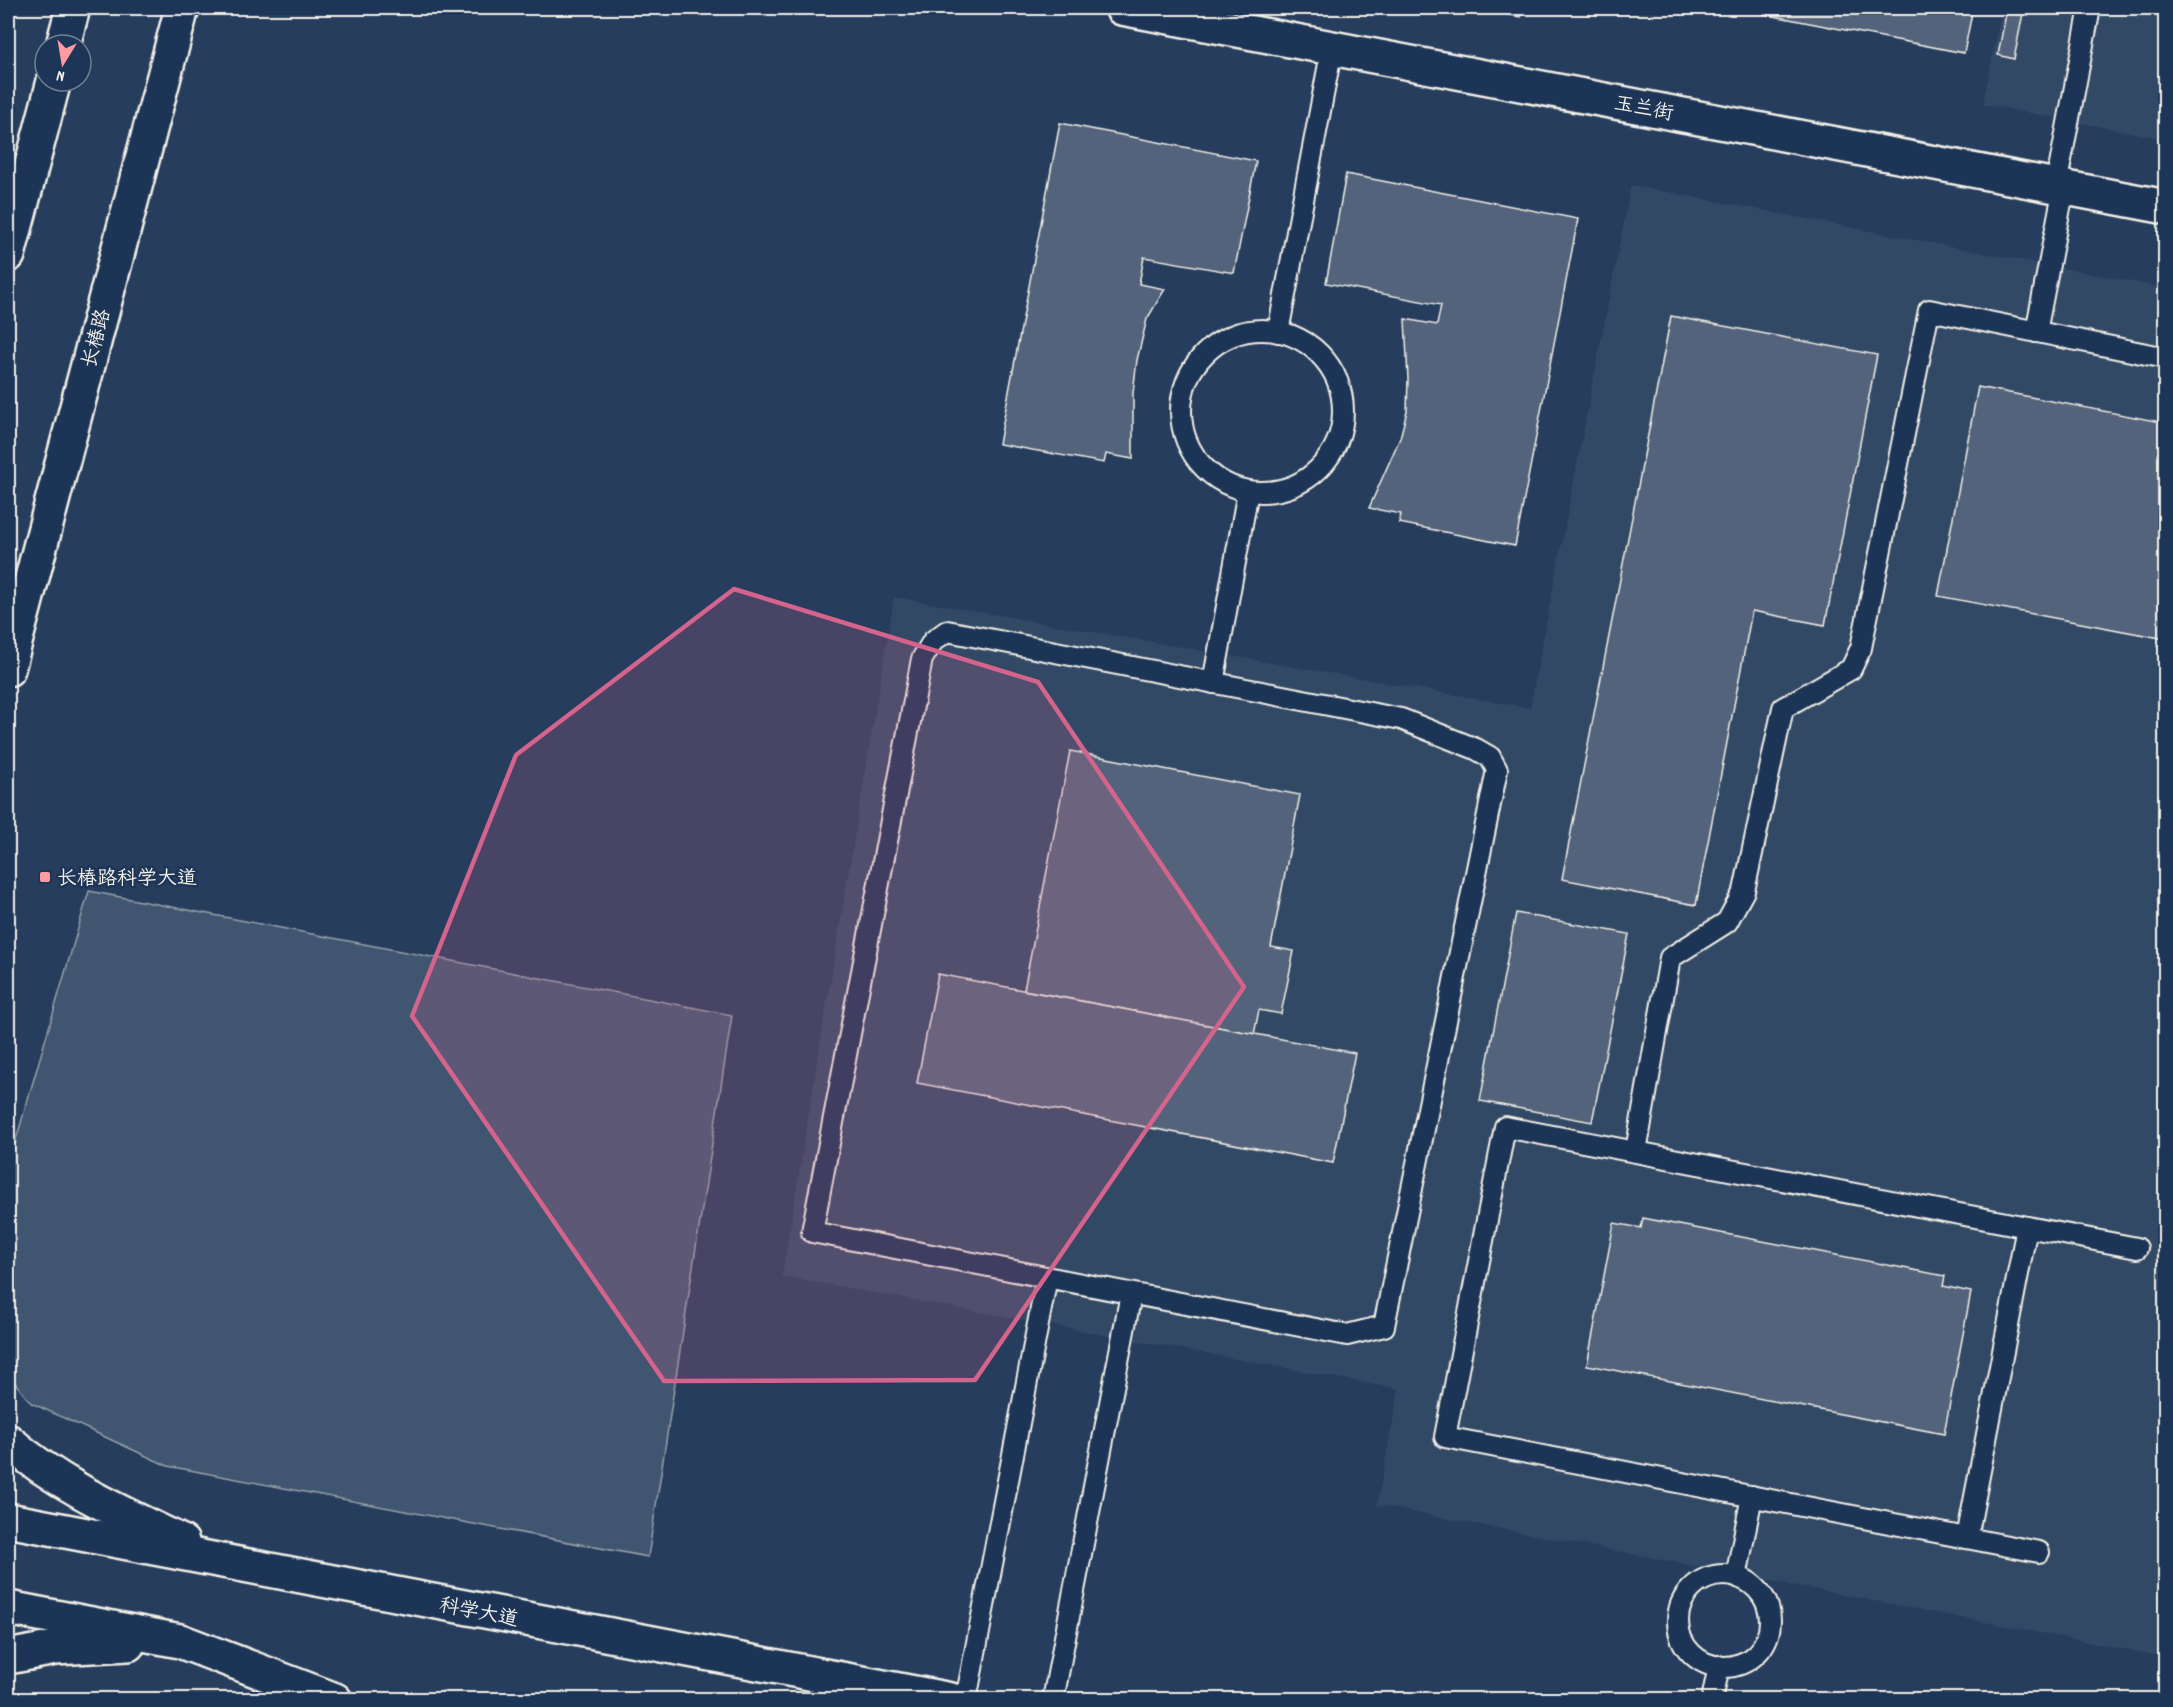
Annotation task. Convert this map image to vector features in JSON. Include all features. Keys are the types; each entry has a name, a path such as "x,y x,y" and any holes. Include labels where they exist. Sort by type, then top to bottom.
{"main road":[{"path":"66,33 73,8"},
{"name":"长椿路","path":"8,669 182,8"},
{"name":"玉兰街","path":"1122,8 2166,207"},
{"path":"8,255 51,93"},
{"path":"8,1441 26,1457 111,1508 224,1562"},
{"name":"科学大道","path":"8,1520 951,1700"},
{"path":"8,1608 180,1641 335,1700"},
{"path":"8,1657 55,1648 180,1641"}],"lane":[{"path":"2036,332 2090,8"},
{"path":"1278,332 1332,48"},
{"path":"1636,1151 1670,958 1727,922 1744,891 1783,708 1851,669 1861,648 1929,310 2166,358"},
{"path":"1263,329 1278,332 1304,341 1320,354 1333,371 1341,391 1344,412 1341,432 1332,453 1318,470 1300,483 1280,491 1257,493 1235,488 1215,479 1200,465 1188,447 1181,428 1180,408 1183,387 1192,368 1205,352 1223,339 1242,332 1263,329"},
{"path":"1213,683 1248,491"},
{"path":"947,631 1213,683 1401,719 1476,749 1490,757 1497,770 1384,1326 1347,1335 812,1232 922,659 933,641 947,631"},
{"path":"2039,1552 1445,1437 1505,1126 2137,1248"},
{"path":"1967,1538 2027,1227"},
{"path":"966,1700 1047,1277"},
{"path":"1053,1700 1131,1293"},
{"path":"1736,1577 1752,1496"},
{"path":"1717,1576 1736,1577 1758,1590 1766,1602 1770,1617 1770,1631 1763,1646 1752,1658 1738,1665 1719,1666 1706,1664 1693,1655 1683,1642 1678,1625 1680,1609 1688,1593 1701,1581 1717,1576"},
{"path":"1712,1700 1719,1666"}],"highlighted area":[{"path":"734,589 1038,682 1244,987 975,1380 664,1381 412,1016 516,755"}],"shaded area":[{"path":"2002,8 2165,8 2165,139 1983,104"},
{"path":"1631,185 2165,288 2165,1657 1377,1505 1399,1389 782,1276 894,597 1530,708"},
{"path":"89,891 732,1015 648,1557 168,1466 31,1403 8,1374 8,1167"}],"building":[{"path":"1468,8 1523,8 1521,17"},
{"path":"1764,8 1973,8 1964,53 1763,14"},
{"path":"2007,8 2024,8 2014,59 1998,55"},
{"path":"1060,123 1256,161 1234,273 1144,257 1139,284 1165,289 1147,319 1137,360 1133,393 1133,459 1106,454 1104,463 999,444"},
{"path":"1346,174 1578,219 1515,546 1399,523 1401,514 1369,508 1400,438 1407,411 1405,319 1437,325 1441,305 1326,283"},
{"path":"1671,316 1877,355 1825,625 1752,611 1696,905 1562,879"},
{"path":"1978,387 2166,423 2166,639 1938,596"},
{"path":"1070,751 1300,795 1271,947 1294,951 1281,1014 1259,1010 1254,1034 1024,990"},
{"path":"1516,913 1629,934 1592,1122 1480,1101"},
{"path":"938,974 1355,1053 1333,1163 917,1083"},
{"path":"1643,1218 1945,1276 1943,1286 1971,1292 1944,1434 1587,1365 1614,1223 1641,1228"}],"place":[{"name":"长椿路科学大道","path":"45,877"}]}
